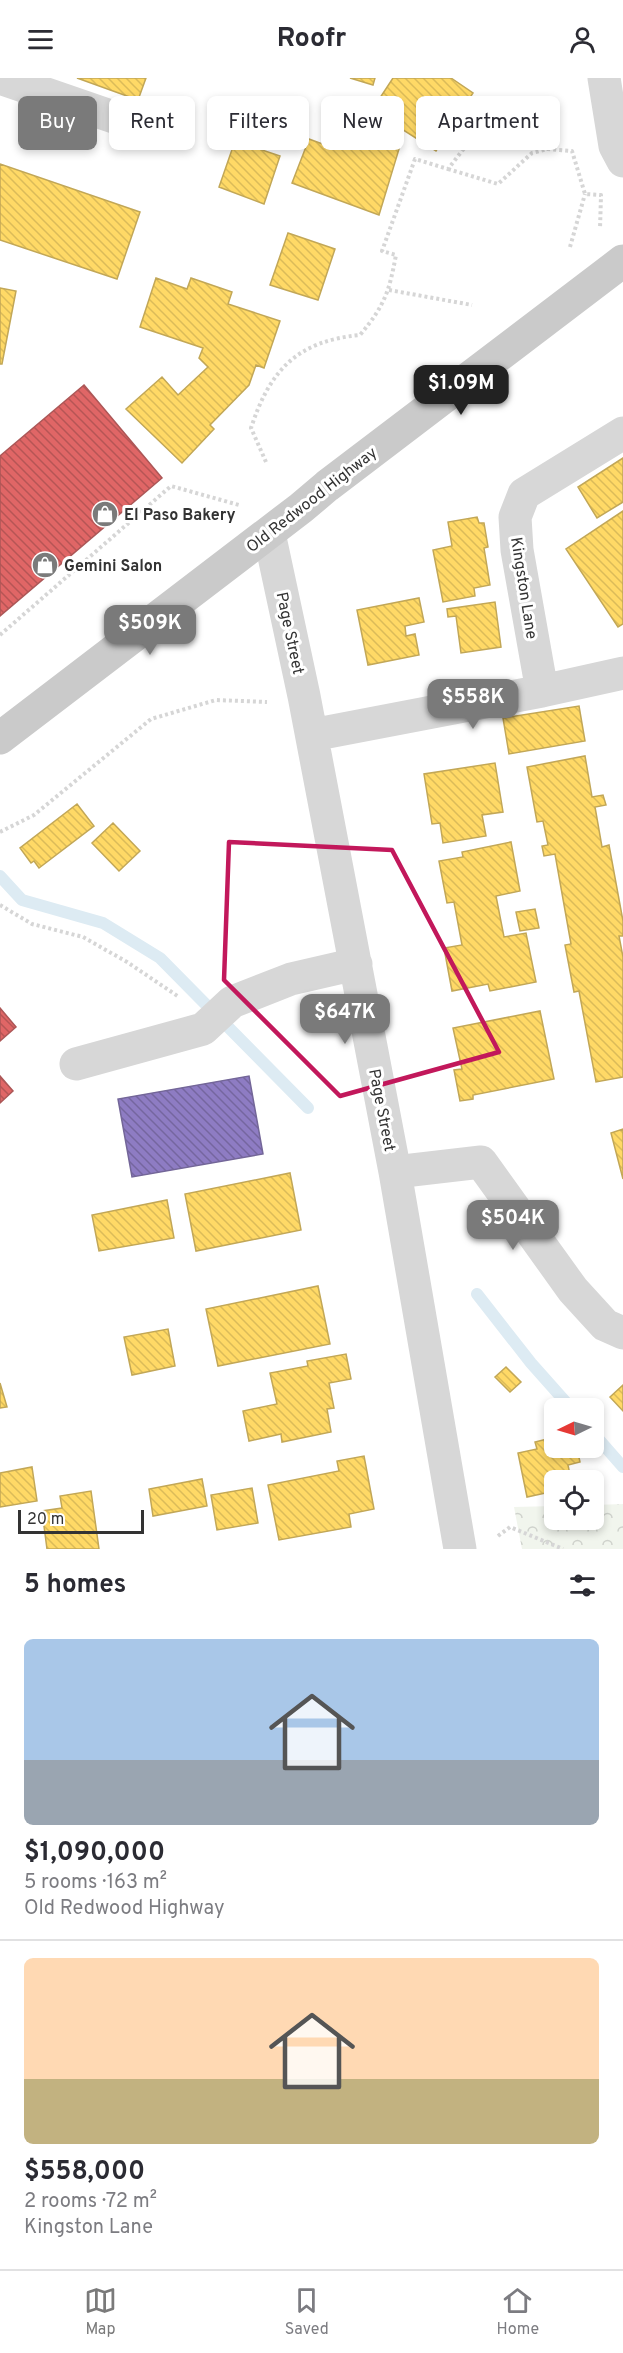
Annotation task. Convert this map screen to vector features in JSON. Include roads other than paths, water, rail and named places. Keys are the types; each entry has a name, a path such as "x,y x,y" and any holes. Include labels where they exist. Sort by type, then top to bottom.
{"main road":[{"name":"Old Redwood Highway","path":"0,738 623,261"}],"street":[{"path":"0,78 109,115"},
{"path":"604,78 615,146 623,161"},
{"name":"Kingston Lane","path":"542,691 518,550 515,517 524,494 623,433"},
{"name":"Page Street","path":"269,532 312,735 356,964 395,1173 460,1549"},
{"path":"312,735 542,691 623,672"},
{"path":"76,1064 203,1029 232,1002 291,979 356,964"},
{"path":"395,1173 481,1162 573,1290 605,1325 623,1334"}],"waterway":[{"path":"0,876 22,900 103,923 160,958 308,1108"},
{"path":"477,1294 531,1363 562,1398"},
{"path":"604,1445 623,1467"}],"place":[{"name":"El Paso Bakery","path":"105,514"},
{"name":"Gemini Salon","path":"45,565"}]}
